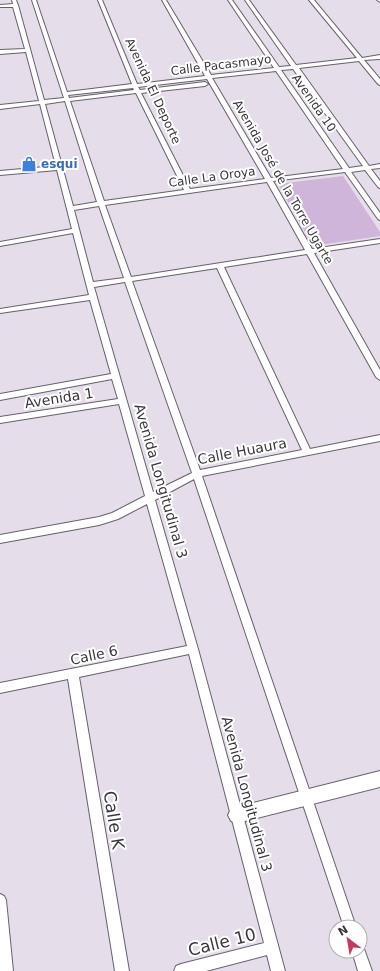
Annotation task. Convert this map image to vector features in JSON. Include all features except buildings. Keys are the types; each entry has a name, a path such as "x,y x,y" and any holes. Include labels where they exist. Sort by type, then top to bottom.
{"street":[{"path":"34,0 102,203 197,474 305,798 347,919"},
{"name":"Avenida El Deporte","path":"100,0 135,86 188,191"},
{"name":"Avenida José de la Torre Ugarte","path":"164,0 269,180 380,377"},
{"name":"Avenida 10","path":"230,0 380,218"},
{"name":"Avenida 10","path":"247,0 380,186"},
{"path":"311,0 380,83"},
{"path":"0,6 15,3"},
{"name":"Avenida Longitudinal 3","path":"15,3 71,208 93,297 193,649 278,971"},
{"path":"0,52 27,50"},
{"name":"Calle Pacasmayo","path":"66,97 135,86 211,80 278,69 380,57"},
{"path":"0,107 42,103 66,97 139,92 211,80 282,75"},
{"name":"Calle La Oroya","path":"71,208 380,166"},
{"path":"0,173 60,168"},
{"path":"0,244 76,230"},
{"path":"90,286 380,241"},
{"path":"220,266 307,452"},
{"path":"0,311 93,297"},
{"name":"Avenida 1","path":"0,397 116,376"},
{"name":"Avenida 1","path":"0,420 123,401"},
{"name":"Calle Huaura","path":"0,539 99,521 130,510 150,497 197,474 380,438"},
{"name":"Calle 6","path":"0,688 193,649"},
{"name":"Calle K","path":"72,674 122,971"},
{"path":"237,815 380,779"},
{"path":"0,900 6,971"},
{"name":"Calle 10","path":"180,971 272,947"},
{"path":"361,959 365,971"}],"shaded area":[{"path":"343,176 380,232 380,236 313,246 278,184"}],"place":[{"name":"esqui","path":"29,164"}]}
